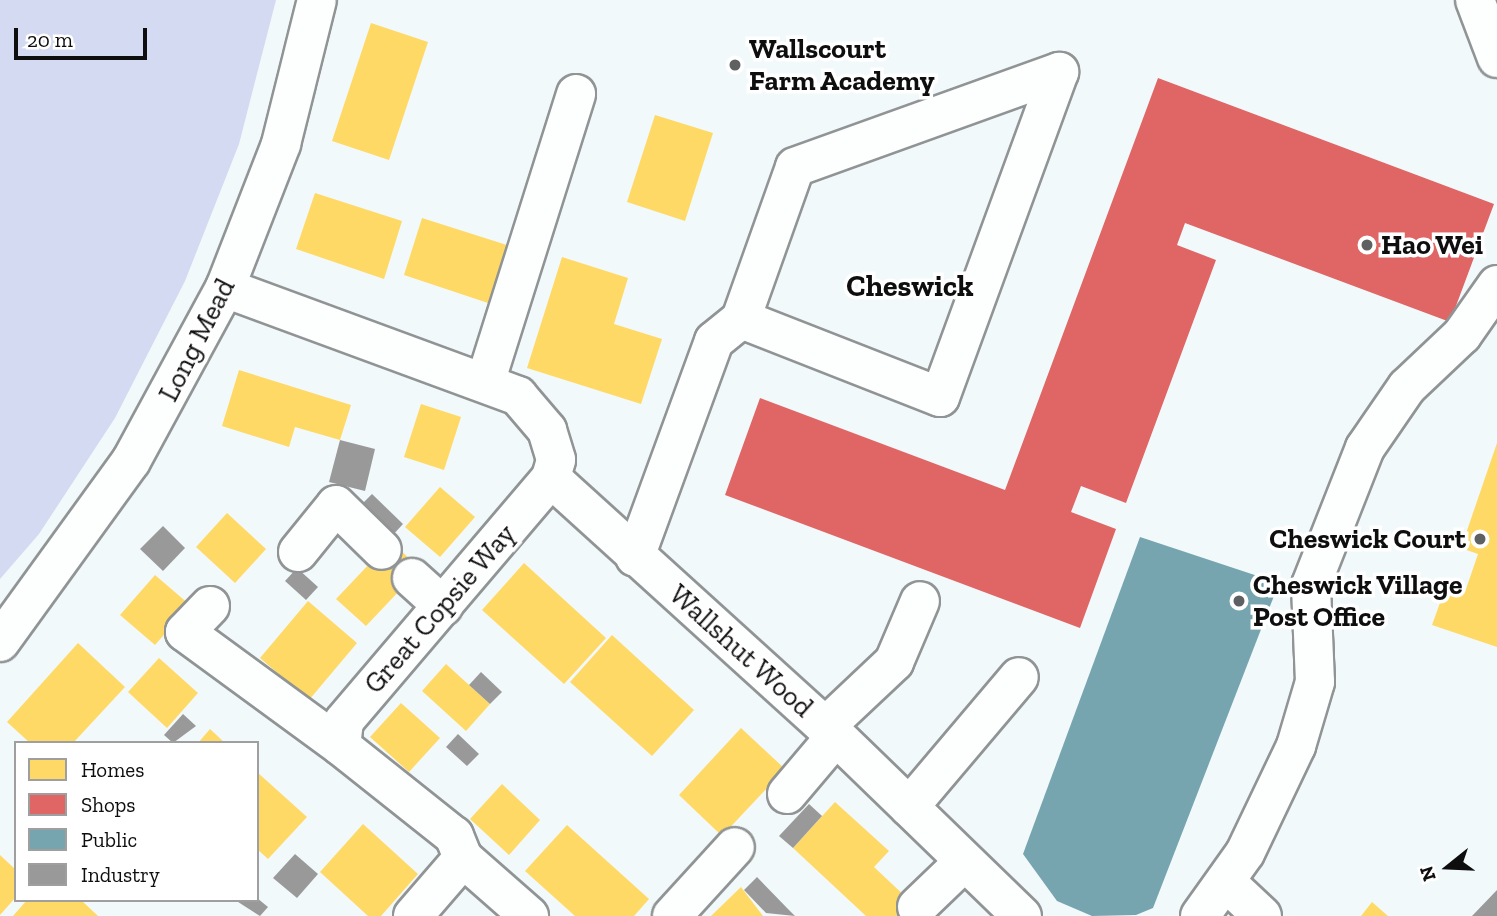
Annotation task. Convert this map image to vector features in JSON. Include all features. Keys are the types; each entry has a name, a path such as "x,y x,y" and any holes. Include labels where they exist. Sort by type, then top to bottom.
{"street":[{"name":"Long Mead","path":"0,642 131,461 225,288 281,144 317,0"},
{"path":"1475,0 1497,58"},
{"path":"635,557 714,341 741,319 795,167 1059,72 940,397 741,319"},
{"path":"485,383 576,94"},
{"path":"1200,916 1227,883 1296,746 1315,682 1311,585 1365,448 1407,387 1462,335 1497,285"},
{"path":"225,288 518,396 547,430 556,460 551,478"},
{"name":"Wallshut Wood","path":"551,478 635,557 831,731 1022,916"},
{"name":"Great Copsie Way","path":"341,746 344,721 551,478"},
{"path":"298,552 336,505 382,550"},
{"path":"412,578 443,606"},
{"path":"788,793 831,731 894,662 920,601"},
{"path":"210,606 185,632 341,746 454,836 463,858 529,916"},
{"path":"909,807 1019,677"},
{"path":"672,916 735,847"},
{"path":"413,916 463,858"},
{"path":"917,907 965,861"},
{"path":"1227,883 1262,916"}],"shaded area":[{"path":"0,0 276,0 239,144 185,281 115,418 39,534 0,579"}],"building: Homes":[{"path":"371,23 428,42 389,160 332,141"},
{"path":"655,115 713,133 685,221 627,202"},
{"path":"315,193 402,221 384,279 296,249"},
{"path":"422,218 510,246 491,304 404,275"},
{"path":"562,257 628,278 614,324 662,339 641,404 527,368"},
{"path":"239,370 351,405 340,440 295,427 289,447 222,426"},
{"path":"421,404 461,417 444,470 404,457"},
{"name":"Cheswick Court","path":"1497,443 1497,647 1432,625 1446,586 1465,592 1478,554 1461,548"},
{"path":"440,487 475,517 440,557 405,527"},
{"path":"227,513 266,549 235,583 196,547"},
{"path":"391,541 420,569 366,626 336,599"},
{"path":"524,563 606,638 564,684 482,610"},
{"path":"155,575 190,605 155,645 120,615"},
{"path":"308,601 357,643 309,700 260,658"},
{"path":"612,635 694,710 652,756 570,682"},
{"path":"78,643 125,687 75,741 28,741 7,722"},
{"path":"159,658 198,693 167,728 128,692"},
{"path":"446,664 490,704 466,731 422,691"},
{"path":"401,703 440,738 409,772 370,737"},
{"path":"741,728 785,769 722,836 679,795"},
{"path":"210,729 223,741 200,741"},
{"path":"259,774 307,817 268,859 259,851"},
{"path":"502,784 540,820 509,855 470,819"},
{"path":"835,802 889,851 874,867 926,916 866,916 793,848"},
{"path":"363,824 418,874 381,916 368,916 320,872"},
{"path":"567,825 649,899 634,916 575,916 525,871"},
{"path":"0,855 14,868 14,899 0,915"},
{"path":"741,887 763,916 711,916"},
{"path":"25,902 83,902 98,916 13,916"},
{"path":"1372,902 1388,916 1361,916"}],"building: Shops":[{"path":"1158,78 1494,204 1450,322 1185,223 1177,245 1216,260 1126,503 1081,486 1071,512 1116,529 1080,628 725,495 760,398 1005,490"}],"building: Public":[{"path":"1140,537 1279,583 1153,908 1136,915 1092,916 1057,901 1023,854"}],"building: Industry":[{"path":"340,440 375,449 365,491 329,482"},
{"path":"372,494 403,524 391,537 359,507"},
{"path":"163,526 185,548 163,571 140,549"},
{"path":"297,568 318,587 306,600 285,581"},
{"path":"481,672 502,692 490,704 469,685"},
{"path":"183,714 196,726 176,741 171,741 164,735"},
{"path":"458,734 479,754 467,766 446,747"},
{"path":"809,804 822,816 793,848 779,836"},
{"path":"295,854 318,874 297,898 273,878"},
{"path":"757,877 795,916 766,913 744,890"},
{"path":"1497,890 1497,916 1472,916"},
{"path":"259,900 268,907 260,916 238,902 259,902"}],"place":[{"name":"Wallscourt Farm Academy","path":"735,65"},
{"name":"Hao Wei","path":"1367,245"},
{"name":"Cheswick Court","path":"1480,539"},
{"name":"Cheswick Village Post Office","path":"1239,601"}],"district":[{"name":"Cheswick","path":"910,286"}]}
